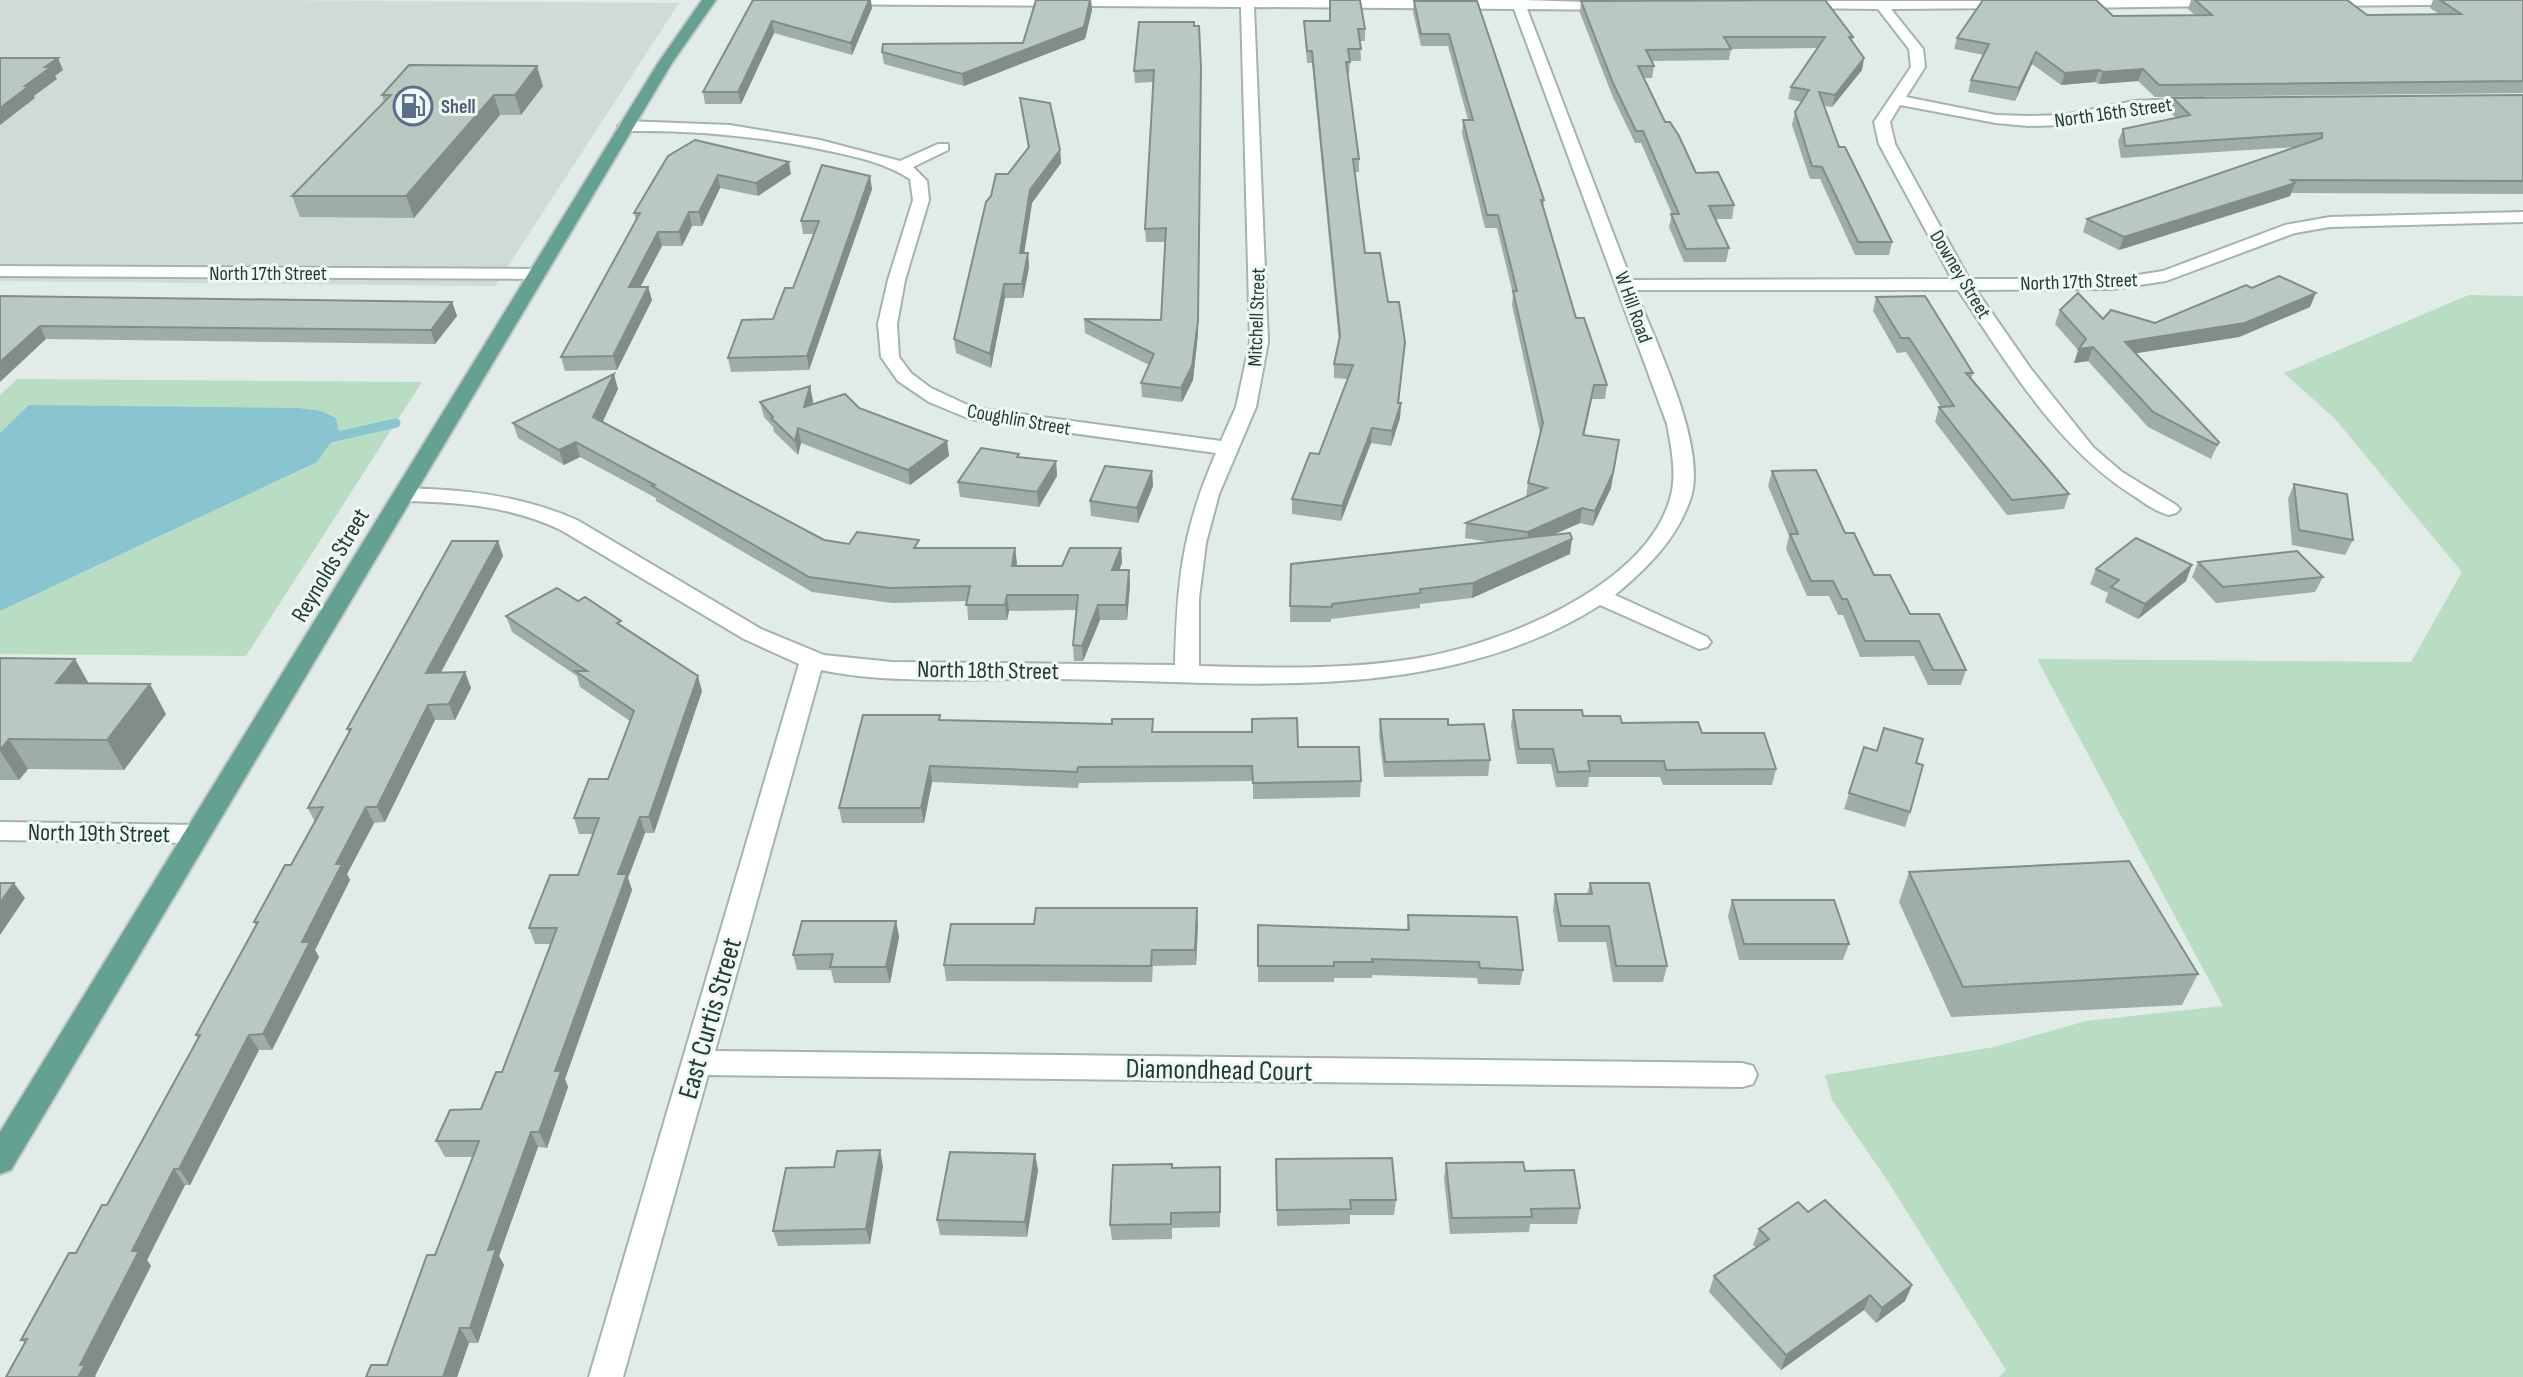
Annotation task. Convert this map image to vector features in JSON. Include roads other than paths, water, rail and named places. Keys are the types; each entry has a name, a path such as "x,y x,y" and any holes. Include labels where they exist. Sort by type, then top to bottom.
{"main road":[{"name":"Reynolds Street","path":"0,1160 626,126 709,0"}],"street":[{"path":"781,0 962,8 982,2 1626,6"},
{"path":"2295,2 2523,0"},
{"name":"Mitchell Street","path":"1187,672 1188,598 1195,543 1209,494 1246,407 1259,342 1247,2"},
{"path":"1777,5 1880,2 2034,4"},
{"name":"Downey Street","path":"1880,2 1916,49 1918,67 1882,122 1887,144 1963,284 2024,373 2086,451 2115,476 2169,509"},
{"path":"2050,4 2233,2"},
{"name":"W Hill Road","path":"1518,3 1677,424 1685,464 1681,498 1665,532 1640,563 1601,597"},
{"name":"North 16th Street","path":"1897,100 1996,119 2028,121 2064,120 2134,105 2223,102"},
{"path":"626,126 741,131 869,155 902,166 943,147"},
{"name":"Coughlin Street","path":"902,166 916,175 921,186 921,200 893,294 886,330 889,356 906,380 935,398 970,413 1227,448"},
{"name":"North 17th Street","path":"1626,285 2113,284 2166,276 2291,229 2330,222 2523,217"},
{"name":"North 17th Street","path":"0,271 537,274"},
{"name":"North 18th Street","path":"403,495 470,496 507,501 538,510 595,540 758,638 812,660 873,669 1344,673 1413,667 1471,655 1534,631 1601,597"},
{"path":"1601,597 1699,642"},
{"name":"East Curtis Street","path":"606,1377 812,660"},
{"name":"North 19th Street","path":"0,831 198,834"},
{"name":"Diamondhead Court","path":"696,1063 1742,1075"}],"water":[{"path":"29,405 298,408 321,411 336,418 339,431 317,462 0,611 0,433"}],"waterway":[{"path":"325,439 396,423"}],"place":[{"name":"Shell","path":"413,106"}]}
